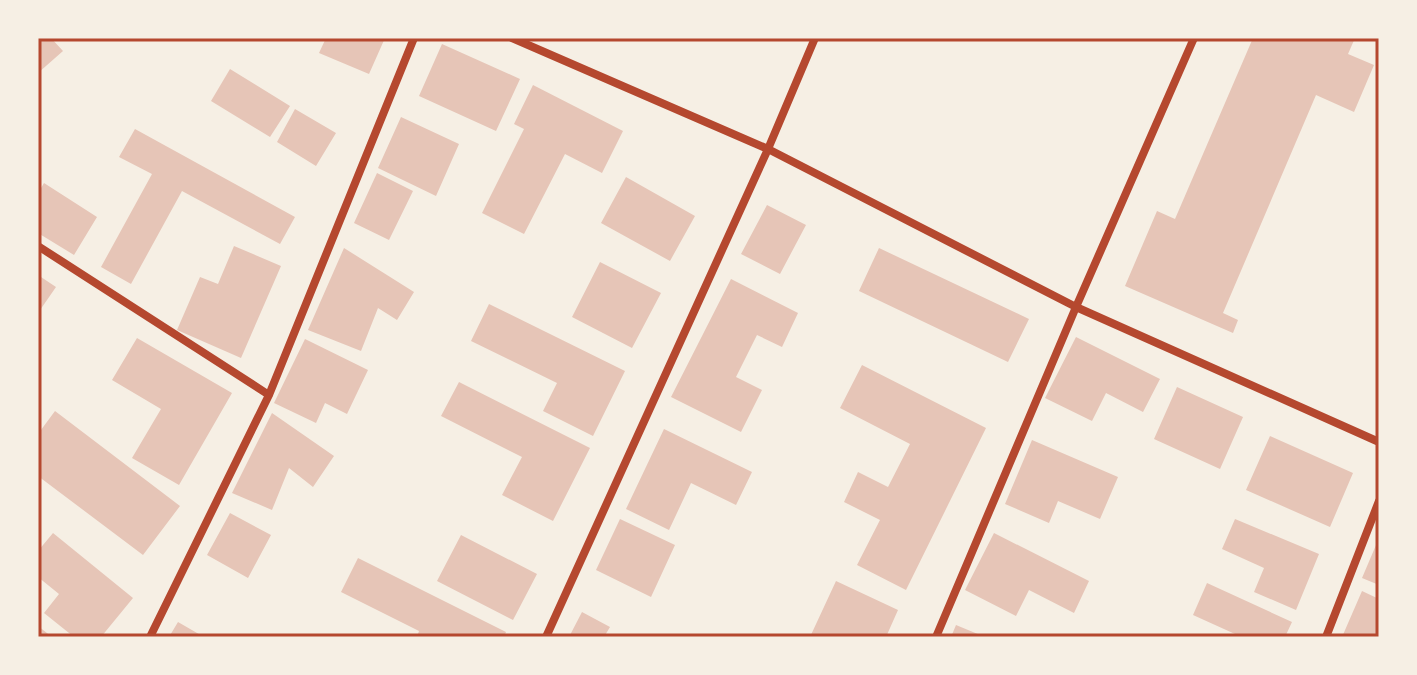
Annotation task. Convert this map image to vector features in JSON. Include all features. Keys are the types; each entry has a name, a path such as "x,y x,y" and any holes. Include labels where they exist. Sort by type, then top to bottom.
{"street":[{"path":"150,637 269,395 414,38"},
{"path":"512,38 768,149 1076,307 1379,442"},
{"path":"546,637 768,149 815,38"},
{"path":"936,637 1194,38"},
{"path":"38,246 269,395"},
{"path":"1326,637 1379,501"}],"building":[{"path":"38,38 51,38 63,51 38,73"},
{"path":"326,38 385,38 369,74 319,53"},
{"path":"1253,38 1355,38 1348,54 1374,65 1354,112 1316,95 1223,313 1238,320 1233,333 1125,286 1157,211 1175,219"},
{"path":"442,44 520,79 496,131 419,96"},
{"path":"230,69 290,106 270,137 211,101"},
{"path":"533,85 623,131 602,173 565,154 524,234 482,213 524,129 514,124"},
{"path":"295,109 336,133 316,166 277,142"},
{"path":"401,117 459,144 436,196 378,168"},
{"path":"135,129 295,217 280,244 182,191 131,284 101,267 152,174 119,157"},
{"path":"377,173 413,191 389,240 354,223"},
{"path":"626,177 695,216 670,261 601,223"},
{"path":"44,183 97,217 74,255 38,233 38,193"},
{"path":"767,205 806,225 780,274 741,254"},
{"path":"234,246 281,266 241,358 177,330 200,277 218,284"},
{"path":"344,248 414,292 397,320 378,308 361,351 308,330"},
{"path":"879,248 1029,319 1008,362 859,291"},
{"path":"600,262 661,293 632,348 572,317"},
{"path":"38,275 56,287 38,313"},
{"path":"731,279 798,313 782,347 757,335 736,377 762,390 741,432 671,397"},
{"path":"489,304 625,371 593,436 543,411 557,383 471,341"},
{"path":"1076,337 1160,379 1143,412 1106,393 1092,421 1045,398"},
{"path":"137,338 232,393 179,485 132,458 161,409 112,380"},
{"path":"305,339 368,370 347,414 325,403 316,423 274,403"},
{"path":"862,365 986,428 906,590 857,565 880,520 844,502 858,472 888,487 910,444 840,408"},
{"path":"459,382 590,448 553,521 502,495 522,457 441,416"},
{"path":"1177,387 1243,417 1220,469 1154,439"},
{"path":"55,411 180,506 143,555 38,476 38,434"},
{"path":"272,413 334,456 313,487 289,468 272,510 232,493"},
{"path":"664,429 752,472 736,505 691,483 669,530 626,509"},
{"path":"1270,436 1353,473 1330,527 1246,490"},
{"path":"1032,440 1118,477 1100,519 1058,501 1049,523 1005,504"},
{"path":"230,513 271,535 248,578 207,555"},
{"path":"620,519 675,545 651,597 596,570"},
{"path":"1235,519 1319,554 1296,610 1254,592 1264,568 1222,549"},
{"path":"53,533 133,598 101,637 74,637 44,613 59,594 38,577 38,551"},
{"path":"994,533 1089,581 1074,613 1029,590 1016,616 965,590"},
{"path":"461,535 537,574 513,620 437,581"},
{"path":"1379,538 1379,585 1362,578"},
{"path":"358,558 506,632 504,637 417,637 419,631 341,592"},
{"path":"836,581 898,610 886,637 810,637"},
{"path":"1207,583 1292,622 1285,637 1234,637 1235,634 1193,615"},
{"path":"1362,591 1379,599 1379,637 1342,637"},
{"path":"582,612 610,627 604,637 569,637"},
{"path":"178,622 204,637 169,637"},
{"path":"956,625 985,637 951,637"},
{"path":"38,626 52,637 38,637"}]}
